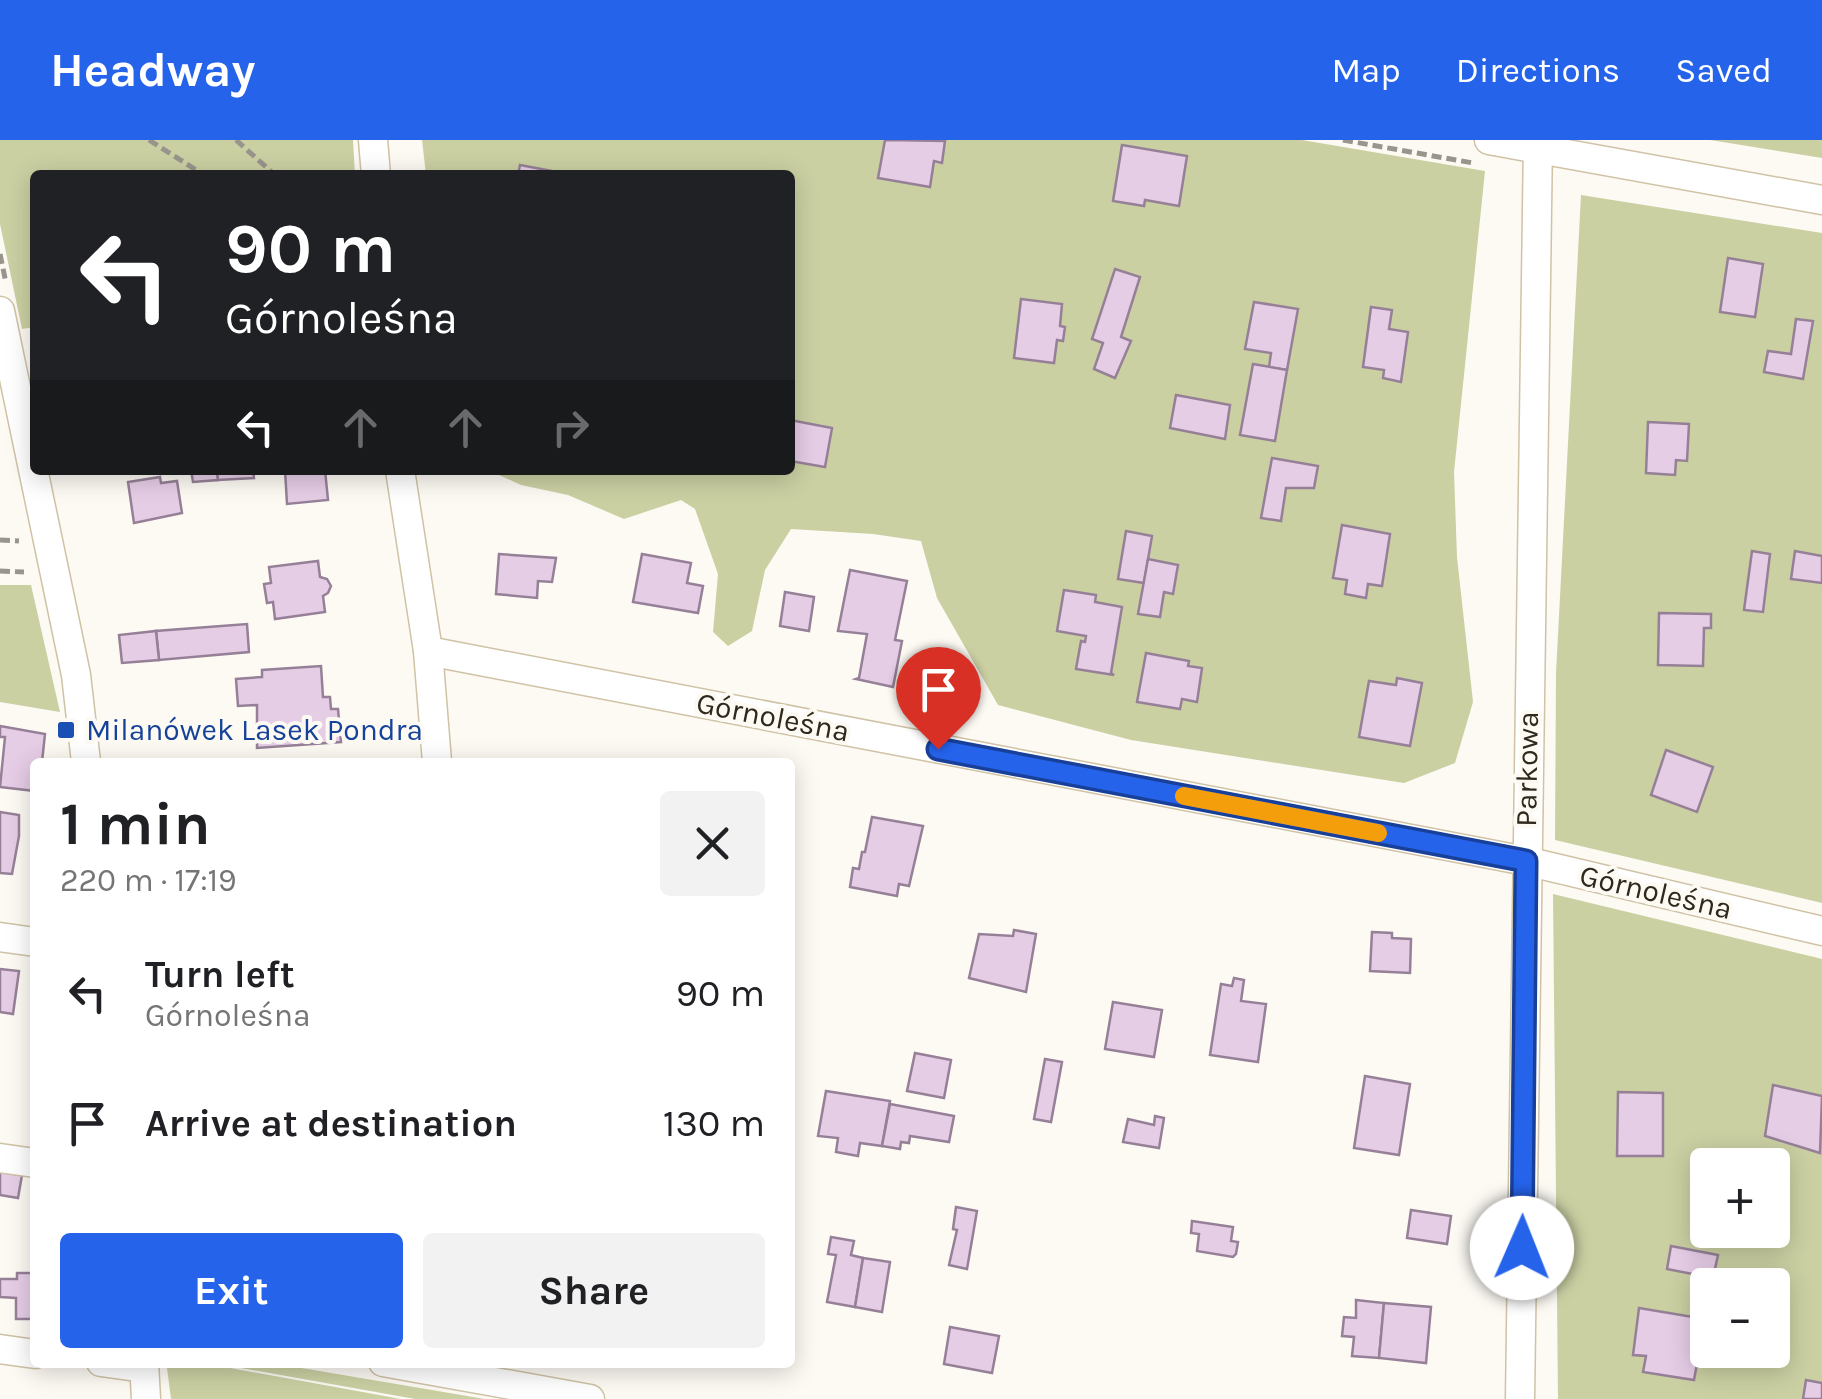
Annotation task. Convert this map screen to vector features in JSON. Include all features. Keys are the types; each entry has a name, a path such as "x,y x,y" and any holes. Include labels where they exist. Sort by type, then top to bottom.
{"street":[{"path":"372,140 375,170"},
{"path":"1487,153 1538,144 1822,200"},
{"name":"Parkowa","path":"1520,1399 1538,144"},
{"path":"0,311 30,455"},
{"path":"34,475 76,675 86,758"},
{"path":"401,475 428,651 437,758"},
{"name":"Górnoleśna","path":"428,651 1526,861 1822,931"},
{"path":"0,937 30,941"},
{"path":"0,1158 30,1161"},
{"path":"0,1349 30,1353"},
{"path":"144,1368 146,1399"},
{"path":"451,1368 485,1371 590,1399"}],"path":[{"path":"149,140 196,170"},
{"path":"236,140 269,170"},
{"path":"1344,140 1487,153"}],"green space":[{"path":"0,140 353,140 355,170 30,170 30,328 22,329 0,224"},
{"path":"422,140 1302,140 1485,171 1454,472 1457,557 1473,702 1455,763 1404,783 1131,740 998,705 937,598 921,541 791,529 765,570 752,631 728,646 713,632 718,574 695,509 681,500 624,519 568,495 521,485 499,475 795,475 795,170 425,170"},
{"path":"1710,140 1822,140 1822,158"},
{"path":"1581,195 1822,233 1822,903 1555,840 1556,673"},
{"path":"0,585 31,585 60,712 0,702"},
{"path":"1553,894 1822,959 1822,1399 1558,1399"},
{"path":"167,1368 230,1368 401,1399 171,1399"},
{"path":"241,1368 302,1368 485,1399 415,1399"}],"building":[{"path":"885,140 945,141 942,163 934,161 930,187 878,178"},
{"path":"1122,145 1187,156 1179,206 1145,200 1144,206 1113,201"},
{"path":"520,165 546,170 519,170"},
{"path":"1728,258 1763,264 1755,317 1720,312"},
{"path":"1115,269 1140,277 1121,337 1131,341 1115,378 1094,369 1103,343 1092,339"},
{"path":"1021,299 1062,304 1060,326 1065,327 1063,341 1057,340 1054,363 1014,358"},
{"path":"1254,302 1298,309 1287,370 1269,367 1271,353 1245,349"},
{"path":"1371,307 1392,310 1389,329 1408,332 1401,382 1383,378 1384,370 1363,367"},
{"path":"1796,319 1813,321 1803,379 1764,372 1768,351 1791,354"},
{"path":"1253,364 1287,370 1275,441 1240,435"},
{"path":"1176,395 1230,405 1225,439 1170,428"},
{"path":"795,421 832,428 825,467 795,462"},
{"path":"1648,422 1689,424 1687,461 1676,460 1675,475 1646,473"},
{"path":"1272,458 1318,466 1314,488 1286,488 1281,521 1261,518"},
{"path":"192,475 218,475 218,480 193,482"},
{"path":"218,475 254,478 218,480"},
{"path":"285,475 326,475 328,500 287,504"},
{"path":"160,477 161,483 177,481 182,513 134,523 128,482"},
{"path":"1342,525 1390,534 1382,586 1368,584 1366,598 1345,594 1347,580 1333,578"},
{"path":"1126,531 1152,536 1144,583 1118,579"},
{"path":"1752,551 1770,554 1763,612 1744,610"},
{"path":"1795,551 1822,556 1822,583 1791,579"},
{"path":"499,554 556,558 552,582 538,581 537,598 496,594"},
{"path":"642,554 691,563 687,583 703,586 698,613 633,602"},
{"path":"1148,559 1178,565 1173,594 1164,592 1160,617 1138,614"},
{"path":"318,561 320,577 331,586 323,596 325,612 275,619 273,602 267,603 264,584 271,583 269,567"},
{"path":"850,570 907,581 895,640 902,641 893,687 856,679 867,634 838,631"},
{"path":"1064,590 1096,595 1095,602 1122,607 1111,673 1114,675 1076,669 1081,641 1085,642 1086,636 1057,631"},
{"path":"785,592 814,597 809,631 780,626"},
{"path":"1659,613 1711,614 1711,628 1704,628 1703,666 1658,665"},
{"path":"247,624 249,652 159,660 156,631"},
{"path":"156,631 159,660 122,663 119,635"},
{"path":"1146,653 1189,661 1188,666 1202,668 1197,702 1182,699 1180,709 1137,702"},
{"path":"321,666 323,697 330,697 331,709 338,709 341,742 257,748 257,705 238,706 236,679 262,677 262,670"},
{"path":"1397,678 1422,683 1410,746 1359,737 1369,681 1396,685"},
{"path":"0,726 45,734 42,758 30,758 30,790 0,787 5,737 0,737"},
{"path":"1666,750 1713,767 1697,812 1651,795"},
{"path":"0,812 19,815 12,874 0,873"},
{"path":"872,817 923,826 909,886 899,884 897,896 850,887 853,868 859,869 865,852"},
{"path":"1014,930 1036,934 1026,992 969,978 979,934 1013,936"},
{"path":"1372,932 1411,939 1410,973 1370,971"},
{"path":"0,969 19,971 13,1014 0,1012"},
{"path":"1234,978 1244,980 1241,1001 1266,1004 1258,1062 1210,1055 1221,984 1232,986"},
{"path":"1113,1002 1162,1010 1154,1057 1105,1049"},
{"path":"915,1053 951,1060 944,1098 907,1091"},
{"path":"1045,1059 1062,1062 1051,1122 1034,1119"},
{"path":"1365,1076 1410,1084 1399,1155 1354,1148"},
{"path":"1773,1085 1822,1096 1820,1153 1765,1136"},
{"path":"826,1091 890,1101 882,1146 860,1143 858,1156 836,1152 838,1138 818,1136"},
{"path":"1618,1092 1663,1093 1663,1156 1617,1156"},
{"path":"890,1104 954,1116 949,1142 910,1136 909,1143 901,1142 900,1149 882,1146"},
{"path":"1155,1116 1164,1118 1159,1148 1123,1142 1128,1119 1154,1125"},
{"path":"0,1172 22,1175 18,1198 0,1195"},
{"path":"956,1207 977,1211 967,1269 949,1265 957,1230 953,1229"},
{"path":"1411,1210 1451,1216 1447,1244 1407,1238"},
{"path":"1192,1221 1233,1227 1231,1241 1238,1242 1236,1254 1233,1257 1197,1251 1199,1234 1191,1233"},
{"path":"831,1237 854,1241 851,1255 863,1258 855,1307 827,1302 836,1255 828,1254"},
{"path":"1671,1246 1718,1255 1715,1268 1690,1268 1690,1274 1667,1269"},
{"path":"863,1258 890,1262 882,1312 855,1307"},
{"path":"17,1273 30,1273 30,1319 16,1319 16,1298 0,1297 0,1279 17,1279"},
{"path":"1356,1300 1384,1303 1379,1358 1352,1356 1354,1337 1342,1336 1344,1317 1356,1318"},
{"path":"1384,1303 1431,1307 1426,1363 1379,1358"},
{"path":"1639,1308 1690,1316 1690,1368 1696,1368 1694,1380 1643,1372 1646,1356 1633,1355"},
{"path":"950,1327 999,1336 992,1373 944,1364"},
{"path":"1806,1380 1822,1383 1822,1399 1803,1399"}],"slow traffic":[{"path":"1184,796 1378,833"}],"place":[{"name":"Milanówek Lasek Pondra","path":"66,730"}],"route":[{"path":"938,749 1526,861 1522,1248"}]}
